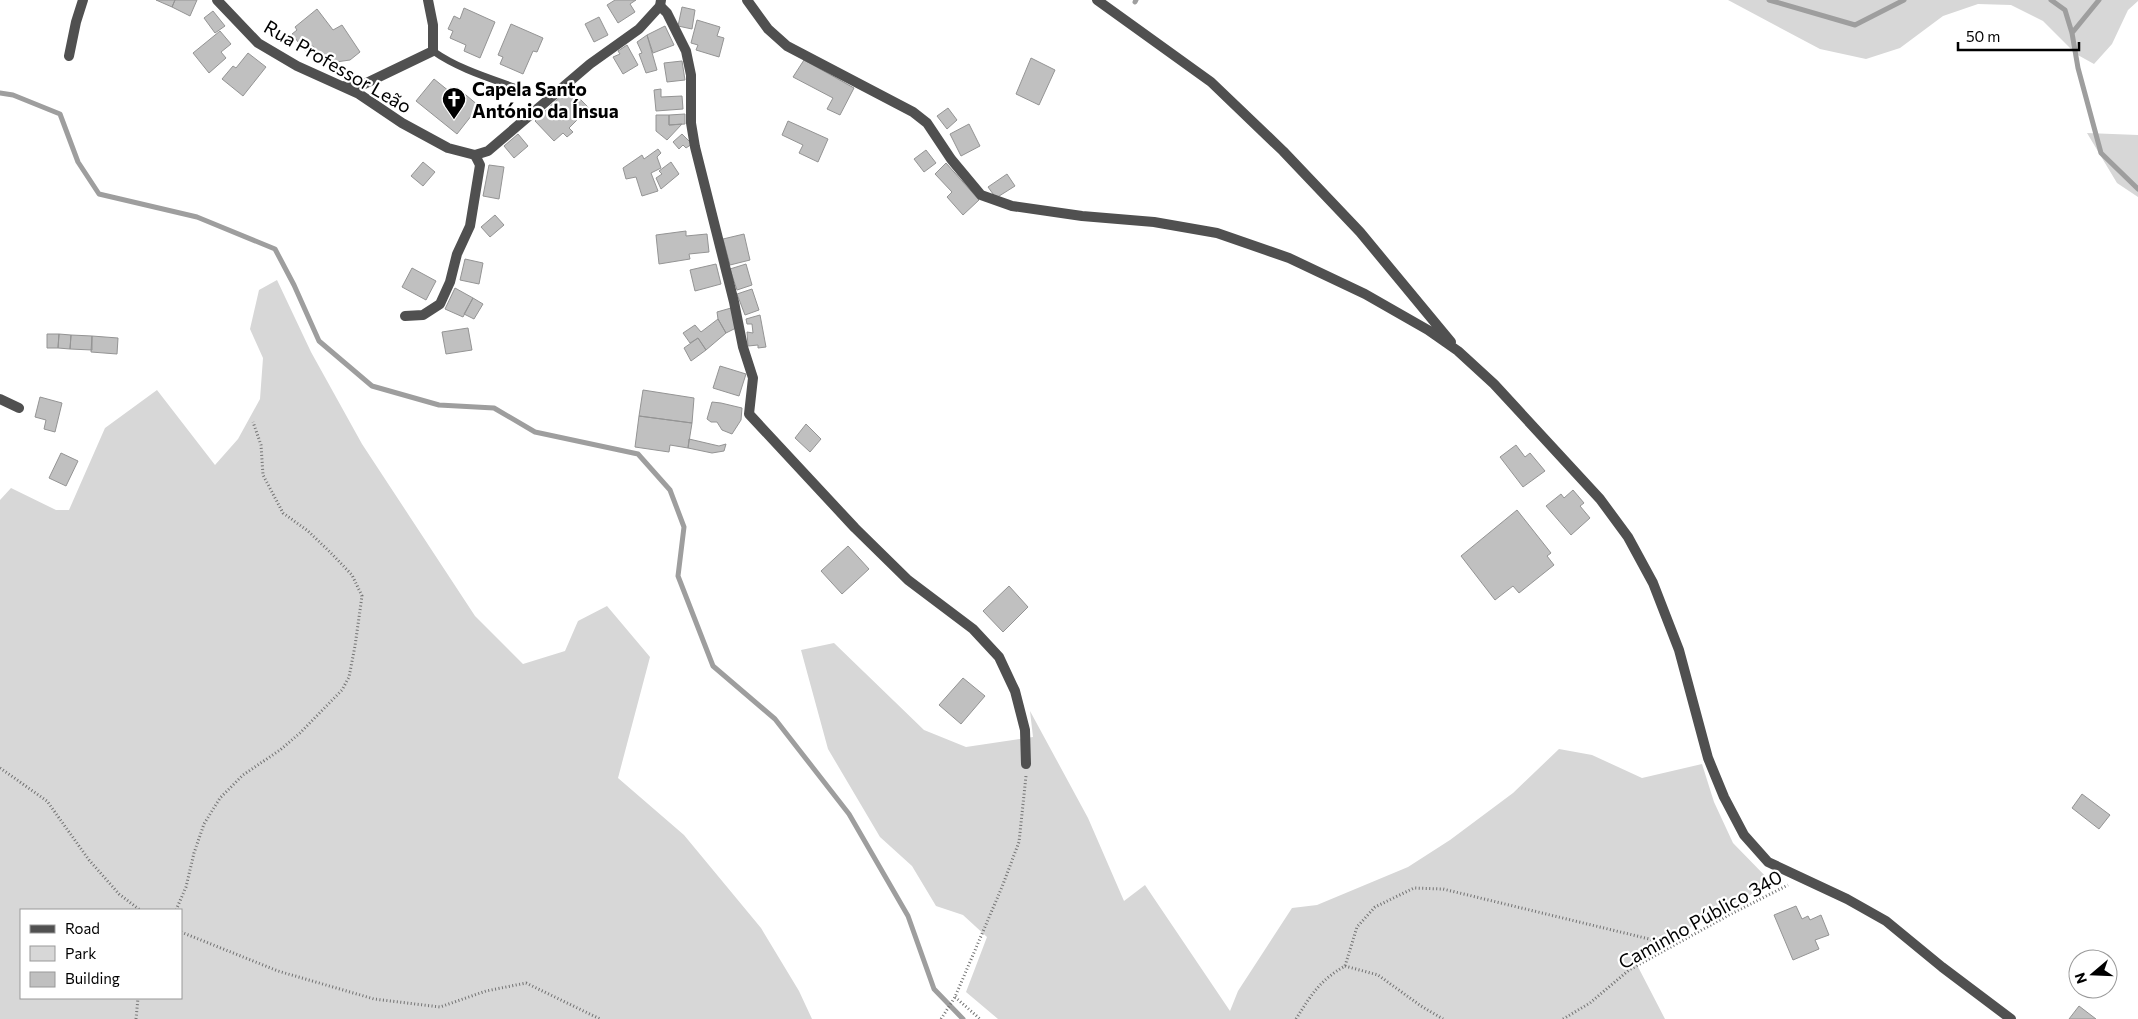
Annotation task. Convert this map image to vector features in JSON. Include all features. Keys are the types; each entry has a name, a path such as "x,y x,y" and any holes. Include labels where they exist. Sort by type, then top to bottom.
{"street":[{"path":"69,56 83,0"},
{"name":"Rua Professor Leão","path":"218,0 258,43 296,66 359,94 402,123 448,148 475,155"},
{"path":"336,84 356,88 433,51 433,25 428,0"},
{"path":"747,0 768,29 787,46 913,112 927,123 951,159 981,195 1012,206 1082,216 1154,222 1217,233 1289,258 1365,294 1428,330 1458,351 1494,384 1594,492 1628,537 1653,583 1679,650 1708,758 1724,797 1744,836 1768,862 1847,899 1886,921 1942,967 2011,1019"},
{"path":"1097,0 1211,82 1283,151 1360,232 1458,351"},
{"path":"404,316 423,315 440,304 450,282 457,254 470,226 480,166 475,155 488,150 590,64 639,29 660,3 686,51 690,75 691,123 695,147 753,378 749,414 855,528 908,580 973,629 999,657 1015,691 1025,730 1026,764"},
{"path":"0,399 19,408"}],"lane":[{"path":"433,51 444,59 476,74 514,87"}],"path":[{"path":"176,909 186,887 194,853 204,824 220,798 243,775 280,750 300,733 342,690 349,677 355,646 362,596 352,575 308,531 283,513 263,475 261,445 253,422"},
{"path":"942,1019 955,997 1002,887 1018,842 1026,764"},
{"path":"0,768 47,801 89,860 119,894 139,909"},
{"name":"Caminho Público 340","path":"1564,1019 1590,1003 1629,970 1674,944 1802,878"},
{"path":"1296,1019 1313,991 1331,974 1345,966 1357,927 1376,907 1414,888 1443,889 1674,944"},
{"path":"182,932 278,972 374,999 440,1007 486,990 526,983 600,1019"},
{"path":"1345,966 1378,975 1420,1006 1443,1019"},
{"path":"955,997 980,1019"},
{"path":"136,1019 138,999"}],"green space":[{"path":"1728,0 2138,1 2128,10 2112,44 2094,64 2076,54 2043,21 2011,5 1978,4 1943,16 1900,48 1866,59 1820,49"},
{"path":"2087,133 2138,135 2138,197 2117,183"},
{"path":"277,280 311,352 362,444 475,616 523,664 565,651 578,621 607,606 650,657 618,778 684,835 761,928 799,991 812,1019 0,1019 0,500 11,488 56,510 69,510 105,428 157,390 215,465 238,439 260,399 263,358 250,329 259,290"},
{"path":"834,643 924,730 966,747 1033,737 1030,711 1088,818 1124,901 1145,885 1230,1011 1238,991 1292,908 1317,905 1408,867 1450,840 1513,793 1559,749 1592,755 1642,778 1702,764 1714,802 1733,843 1772,883 1667,940 1635,961 1665,1019 998,1019 966,992 987,937 963,915 936,906 912,866 880,837 828,749 801,650"}],"building":[{"path":"156,0 175,0 172,7"},
{"path":"175,0 197,0 190,16 172,7"},
{"path":"615,0 636,0 630,4 635,12 618,23 607,5"},
{"path":"682,7 695,10 692,29 678,26"},
{"path":"464,8 495,22 480,58 464,51 466,45 450,38 453,31 448,29 454,16 460,19"},
{"path":"317,9 333,30 342,25 360,52 350,60 336,62 320,57 313,46 305,51 292,34 297,30 295,27"},
{"path":"213,11 225,26 215,33 204,18"},
{"path":"599,17 608,35 594,42 585,24"},
{"path":"697,20 720,27 717,36 724,38 719,57 696,50 698,45 691,43"},
{"path":"511,24 543,38 537,52 533,51 523,74 500,64 503,57 498,55"},
{"path":"665,26 674,45 653,53 647,35"},
{"path":"220,31 231,44 221,52 226,58 209,73 193,53"},
{"path":"647,35 657,70 646,73 639,54 642,53 637,42"},
{"path":"627,45 638,65 623,74 613,57 620,54 618,51"},
{"path":"248,53 266,67 243,96 222,79 233,66 236,68"},
{"path":"1031,58 1055,70 1039,105 1016,94"},
{"path":"804,60 854,88 840,115 827,109 833,98 793,77"},
{"path":"682,61 685,80 667,82 664,63"},
{"name":"Capela Santo António da Ínsua","path":"434,79 455,96 460,90 479,106 457,134 416,101"},
{"path":"569,88 589,108 569,128 573,132 567,137 563,133 554,141 535,121"},
{"path":"661,89 661,97 682,96 683,109 656,111 654,90"},
{"path":"948,108 957,120 947,129 937,116"},
{"path":"685,114 685,124 669,125 669,115"},
{"path":"656,115 669,115 669,125 682,124 667,140 656,131"},
{"path":"788,121 828,139 818,162 799,153 803,145 782,135"},
{"path":"969,124 980,146 961,156 950,134"},
{"path":"518,134 528,146 514,158 504,146"},
{"path":"682,134 692,144 686,148 683,145 679,149 673,142"},
{"path":"658,149 661,153 657,157 661,168 651,173 658,191 642,196 636,177 626,179 623,168 642,155 644,159"},
{"path":"926,150 936,163 924,172 914,159"},
{"path":"423,162 435,172 423,186 411,176"},
{"path":"671,162 679,174 661,189 656,178 662,174 659,171"},
{"path":"946,163 979,200 963,215 947,197 952,192 935,174"},
{"path":"489,165 504,167 499,199 483,196"},
{"path":"1007,174 1015,186 996,198 988,187"},
{"path":"495,215 504,225 490,237 481,227"},
{"path":"686,231 686,236 707,234 709,252 689,254 690,259 659,264 656,235"},
{"path":"744,234 750,260 730,265 723,239"},
{"path":"465,259 483,263 479,284 460,280"},
{"path":"716,264 721,284 695,291 690,270"},
{"path":"746,264 752,285 737,290 730,269"},
{"path":"412,268 436,281 426,300 402,287"},
{"path":"455,288 473,298 463,317 445,309"},
{"path":"752,289 759,310 745,315 737,294"},
{"path":"473,298 483,304 474,319 464,314"},
{"path":"731,308 736,328 726,333 718,319 717,312"},
{"path":"760,315 766,347 758,348 758,345 748,346 747,332 753,333 752,324 747,324 746,319"},
{"path":"718,319 726,333 706,350 698,338 690,343 683,333 695,325 701,332"},
{"path":"468,328 472,350 446,354 442,332"},
{"path":"47,334 59,334 58,348 47,348"},
{"path":"59,334 71,335 70,349 58,348"},
{"path":"71,335 92,336 92,350 70,349"},
{"path":"92,336 118,338 117,354 91,352"},
{"path":"698,338 706,350 691,361 684,348"},
{"path":"720,366 746,374 739,396 713,388"},
{"path":"643,390 694,398 692,423 639,416"},
{"path":"40,397 62,403 55,432 44,429 46,420 35,417"},
{"path":"712,402 742,408 741,420 732,434 722,430 717,422 711,422 707,419"},
{"path":"639,416 692,423 688,448 670,445 669,452 635,447"},
{"path":"806,424 821,439 810,452 795,438"},
{"path":"689,439 719,446 726,444 724,451 712,453 688,448"},
{"path":"1516,445 1525,457 1530,453 1545,471 1523,487 1500,457"},
{"path":"61,453 78,461 66,486 49,478"},
{"path":"1573,490 1584,503 1580,506 1590,518 1571,535 1546,506 1561,494 1564,498"},
{"path":"1517,510 1551,553 1547,556 1554,565 1519,593 1513,586 1495,600 1461,556"},
{"path":"848,546 869,569 842,594 821,571"},
{"path":"1009,586 1028,607 1003,632 983,611"},
{"path":"963,678 985,696 961,724 939,705"},
{"path":"2082,794 2110,815 2099,829 2072,808"},
{"path":"1796,906 1802,919 1808,916 1810,920 1821,915 1829,935 1815,940 1819,949 1793,960 1774,915"},
{"path":"2079,1006 2096,1019 2069,1019"}],"waterway":[{"path":"1769,0 1855,25 1904,0"},
{"path":"2051,0 2065,10 2072,33 2078,68 2101,153 2138,189"},
{"path":"2072,33 2099,0"},
{"path":"0,93 13,95 60,114 78,162 99,194 197,217 275,249 294,285 319,341 372,386 439,405 494,408 535,432 638,454 670,490 684,527 678,576 713,666 775,719 849,814 908,916 934,989 963,1019"}],"place":[{"name":"Capela Santo António da Ínsua","path":"454,120"}]}
